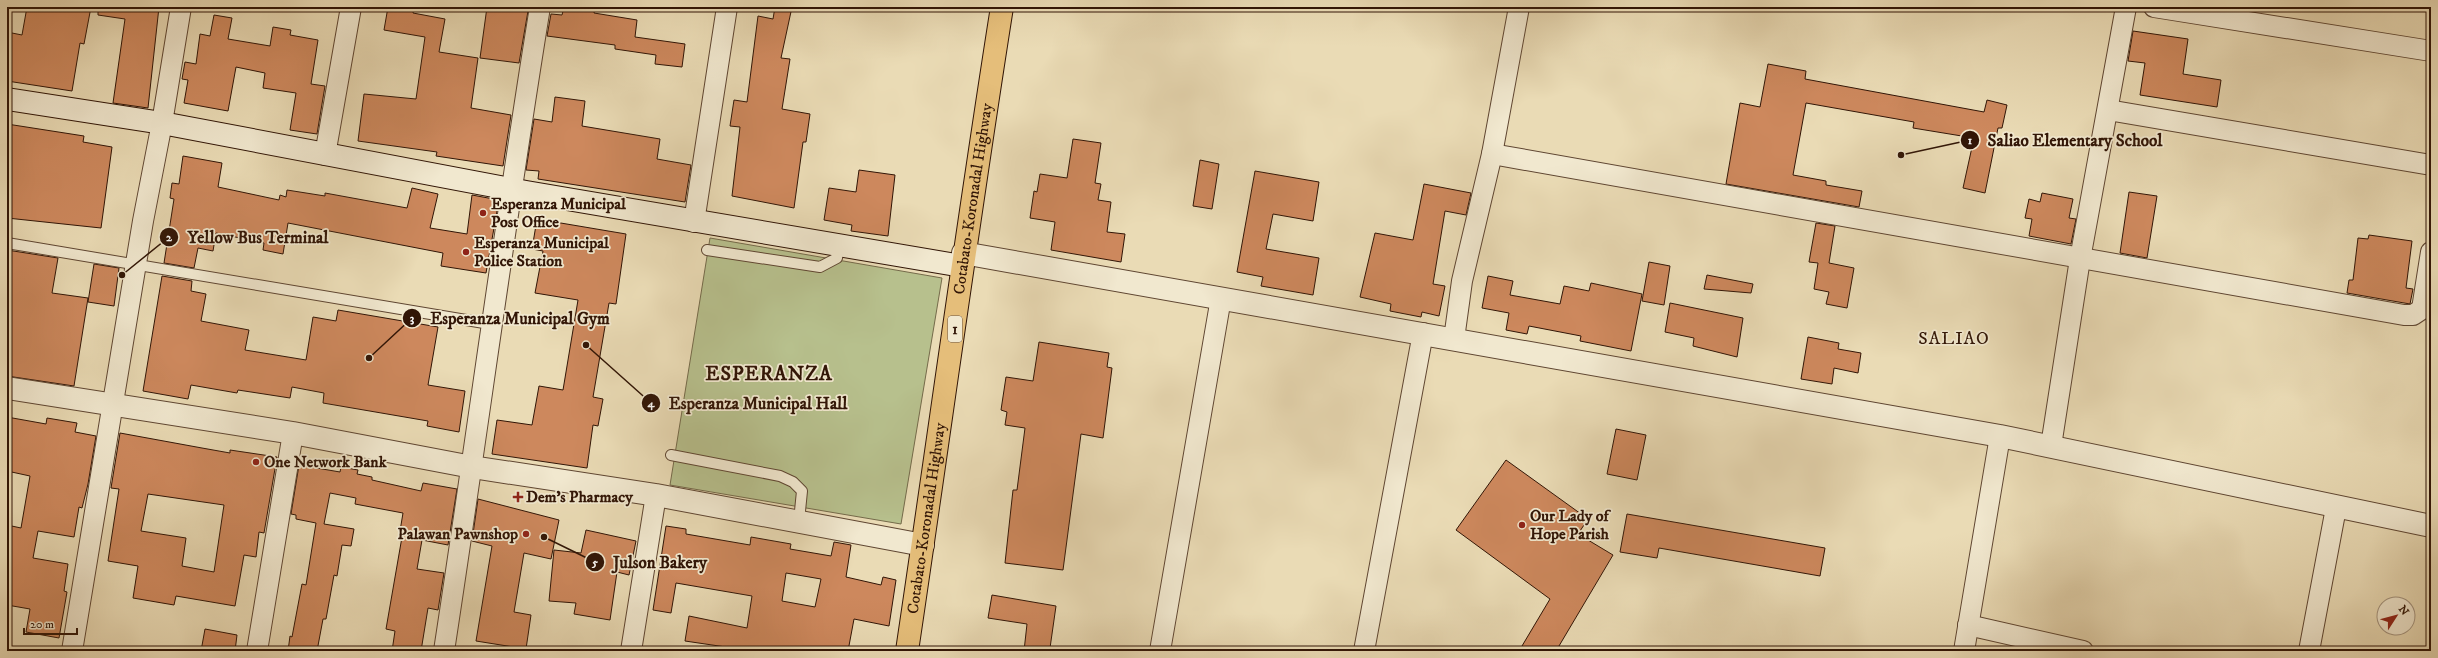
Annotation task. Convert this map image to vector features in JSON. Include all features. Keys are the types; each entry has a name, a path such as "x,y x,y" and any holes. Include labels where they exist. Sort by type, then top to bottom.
{"highway":[{"name":"Cotabato-Koronadal Highway","path":"908,651 955,331 963,259 1002,7"}],"street":[{"path":"72,651 114,405 136,264 162,123 181,7"},
{"path":"325,155 351,7"},
{"path":"444,651 472,467 490,324 510,189 540,7"},
{"path":"694,222 727,7"},
{"path":"1454,338 1462,281 1492,154 1519,7"},
{"path":"2050,446 2080,259 2126,7"},
{"path":"2154,7 2431,52"},
{"path":"7,99 162,123 325,155 694,222 840,244 963,259 1221,298 1454,338 2000,436 2336,508 2431,526"},
{"path":"2108,110 2431,165"},
{"path":"1492,154 2080,259 2413,315 2422,309 2431,252"},
{"path":"1160,651 1221,298"},
{"path":"1364,651 1423,333"},
{"path":"7,388 293,433 472,467 656,495 923,545"},
{"path":"257,651 293,433"},
{"path":"1964,651 2000,436"},
{"path":"631,651 656,495"},
{"path":"2309,651 2336,508"},
{"path":"1968,625 2083,651"}],"lane":[{"path":"7,243 490,324"},
{"path":"707,250 820,267 837,258 840,244"},
{"path":"671,455 780,476 793,482 802,491 799,521"}],"green space":[{"path":"710,238 942,278 901,524 670,485"}],"building":[{"path":"27,7 91,7 84,44 80,43 72,91 7,81 7,32 22,35"},
{"path":"98,7 159,7 148,108 113,103 125,19 98,15"},
{"path":"388,7 414,7 413,13 445,19 439,52 478,58 471,108 511,115 503,166 436,156 437,152 358,141 364,94 416,99 425,37 384,30"},
{"path":"487,7 528,11 519,63 480,58"},
{"path":"564,7 595,7 594,13 637,20 635,37 685,44 682,67 655,64 656,55 615,49 615,45 547,36 551,14 562,15"},
{"path":"775,7 792,7 781,58 790,59 782,109 810,114 806,142 803,142 794,208 732,196 740,127 730,126 734,100 747,102 758,16 773,19"},
{"path":"214,15 232,18 228,39 270,46 273,27 291,30 290,35 318,40 311,84 325,86 317,134 290,130 296,93 263,88 265,73 236,67 228,111 184,103 188,80 182,79 185,62 196,64 200,34 210,36"},
{"path":"2133,31 2188,39 2183,74 2221,80 2217,107 2140,95 2145,63 2128,61"},
{"path":"1768,64 1806,71 1805,79 1984,112 1987,100 2007,105 2002,128 1998,128 1985,193 1963,188 1974,138 1913,128 1914,122 1806,103 1793,175 1826,181 1826,185 1862,191 1859,207 1726,184 1740,103 1760,107"},
{"path":"555,97 585,101 582,126 660,139 657,159 691,165 685,202 538,179 539,171 526,170 534,119 552,122"},
{"path":"7,124 84,136 83,142 112,147 101,228 7,218"},
{"path":"1073,139 1101,143 1095,183 1101,184 1098,200 1111,202 1107,232 1125,234 1121,262 1051,250 1055,222 1030,218 1034,191 1037,192 1040,174 1067,178"},
{"path":"183,156 222,163 218,187 279,200 280,195 286,197 287,190 325,196 325,193 407,208 412,188 438,194 430,228 467,234 472,195 499,200 486,273 441,266 443,253 288,223 283,254 263,250 264,243 216,233 213,251 198,248 194,268 164,263 174,199 170,198 172,183 179,184"},
{"path":"1200,160 1219,164 1212,209 1193,206"},
{"path":"859,170 895,175 888,236 851,231 852,225 824,220 829,188 856,192"},
{"path":"1255,171 1319,182 1313,221 1273,214 1266,249 1319,258 1313,295 1261,286 1263,277 1237,272"},
{"path":"1424,184 1471,193 1466,215 1445,211 1433,284 1445,286 1439,316 1422,312 1421,317 1390,311 1391,304 1360,297 1375,233 1413,240"},
{"path":"2129,192 2157,196 2147,258 2120,253"},
{"path":"2042,193 2073,199 2069,218 2076,219 2071,244 2029,236 2032,219 2025,218 2029,199 2040,202"},
{"path":"537,219 626,234 616,304 609,303 593,397 603,399 598,426 593,425 587,468 492,454 497,420 532,425 539,386 563,390 578,300 535,293 543,251 532,249"},
{"path":"1816,223 1835,226 1829,263 1854,268 1847,308 1826,304 1829,292 1814,289 1818,263 1809,262"},
{"path":"2369,235 2412,241 2406,288 2413,289 2410,304 2347,293 2349,280 2353,280 2358,238 2368,239"},
{"path":"7,250 58,258 52,293 88,298 74,386 7,376 7,352 11,327 7,326"},
{"path":"1649,262 1670,266 1664,305 1642,301"},
{"path":"94,264 119,268 114,306 88,302"},
{"path":"1707,275 1753,284 1751,293 1704,289"},
{"path":"162,276 192,281 191,291 206,294 201,321 249,330 245,350 306,360 313,317 336,321 338,310 438,327 428,385 465,391 459,432 427,426 428,421 323,403 324,393 292,387 290,398 238,390 237,393 191,385 188,399 143,391"},
{"path":"1488,276 1513,281 1510,295 1560,304 1564,286 1589,291 1591,283 1642,294 1631,351 1580,341 1581,336 1529,326 1527,334 1506,330 1509,313 1482,308"},
{"path":"1670,303 1743,318 1737,357 1693,346 1694,338 1665,332"},
{"path":"1808,337 1839,343 1838,349 1861,353 1858,373 1834,368 1832,384 1801,379"},
{"path":"1039,342 1109,353 1107,367 1112,368 1103,438 1081,434 1063,570 1005,563 1013,490 1017,490 1025,428 1005,425 1007,412 1001,410 1006,377 1033,381"},
{"path":"7,417 46,424 47,418 77,423 75,432 96,436 88,484 82,508 79,507 74,537 38,531 33,558 68,564 64,591 67,592 59,638 26,632 30,609 7,605 7,525 21,528 30,476 7,471"},
{"path":"1616,429 1646,435 1637,480 1607,474"},
{"path":"120,433 230,453 230,450 277,457 264,533 259,532 256,557 244,555 235,606 176,596 174,605 133,598 138,566 108,561 119,489 111,488","holes":["148,494 224,505 214,572 182,566 186,538 141,531"]},
{"name":"Our Lady of Hope Parish","path":"1506,460 1588,519 1578,534 1613,555 1556,651 1519,651 1550,599 1456,530"},
{"path":"299,465 340,472 341,467 358,470 357,474 372,477 372,480 421,491 423,483 457,489 448,545 422,540 417,569 444,573 438,610 428,608 421,651 392,651 395,631 386,629 402,537 399,537 403,513 355,504 356,498 330,493 324,524 354,529 351,546 342,545 337,576 334,575 326,619 323,619 317,651 288,651 302,584 306,585 316,523 296,519 296,515 291,514"},
{"path":"478,499 559,520 551,559 524,553 514,612 531,615 526,649 476,641 492,546 472,541"},
{"path":"1627,514 1825,548 1820,576 1659,548 1657,558 1620,552"},
{"path":"666,526 686,529 686,534 750,545 751,537 791,544 790,549 831,556 834,542 851,545 846,577 881,585 883,577 896,580 889,626 854,619 848,651 753,651 685,641 689,616 747,628 752,596 676,583 671,613 653,610","holes":["786,573 821,579 815,607 782,601"]},
{"path":"586,530 636,541 629,575 617,572 610,620 574,614 576,603 549,601 554,550 581,553"},
{"path":"992,595 1056,606 1050,648 1047,647 1047,651 1024,651 1027,624 988,618"},
{"path":"205,629 237,635 235,651 201,651"}],"place":[{"name":"Saliao Elementary School","path":"1901,155"},
{"name":"Esperanza Municipal Post Office","path":"483,213"},
{"name":"Esperanza Municipal Police Station","path":"466,252"},
{"name":"Yellow Bus Terminal","path":"122,275"},
{"name":"Esperanza Municipal Hall","path":"586,345"},
{"name":"Esperanza Municipal Gym","path":"369,358"},
{"name":"One Network Bank","path":"256,462"},
{"name":"Dem's Pharmacy","path":"518,497"},
{"name":"Our Lady of Hope Parish","path":"1522,525"},
{"name":"Palawan Pawnshop","path":"526,534"},
{"name":"Julson Bakery","path":"544,537"}],"district":[{"name":"SALIAO","path":"1954,339"},
{"name":"ESPERANZA","path":"769,374"}]}
